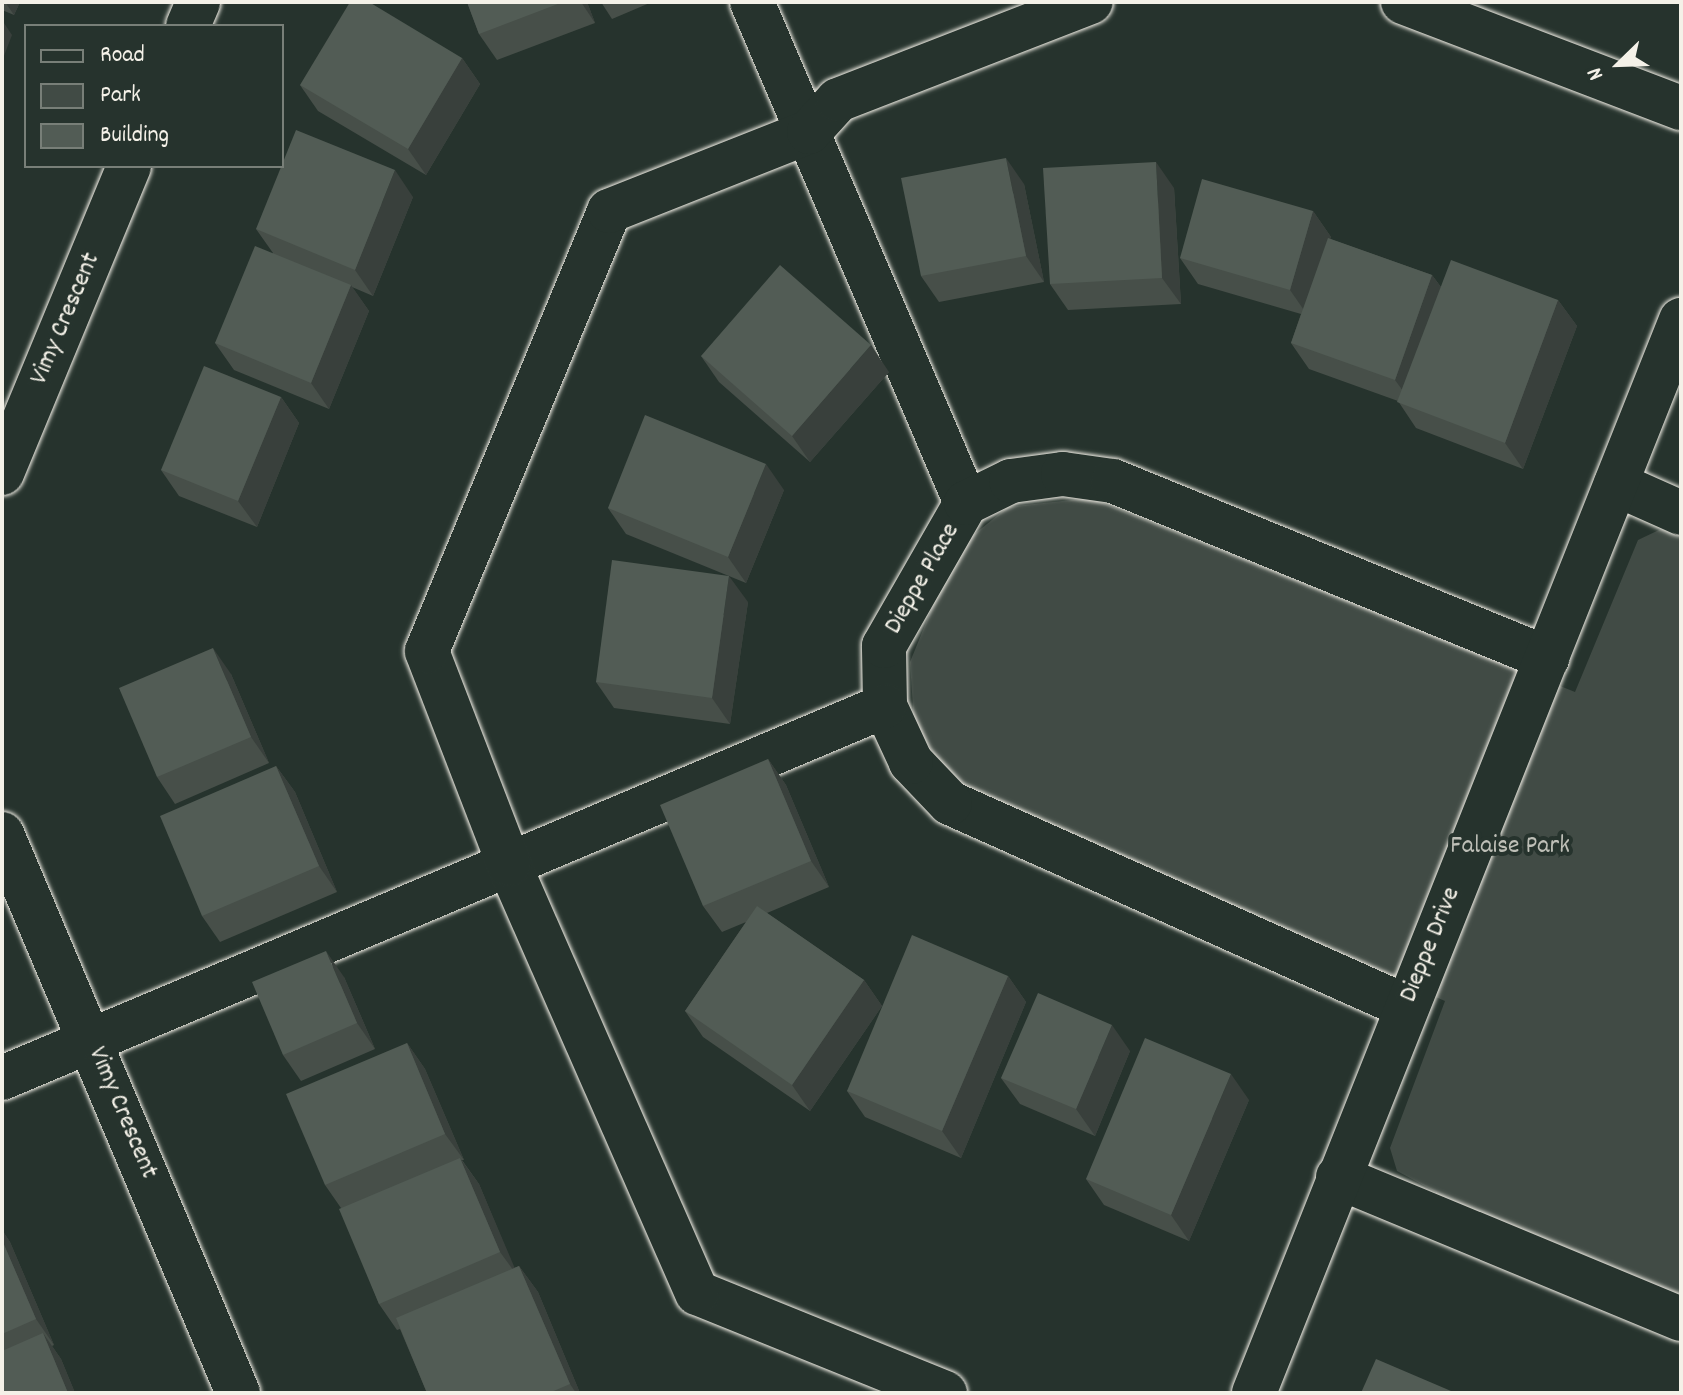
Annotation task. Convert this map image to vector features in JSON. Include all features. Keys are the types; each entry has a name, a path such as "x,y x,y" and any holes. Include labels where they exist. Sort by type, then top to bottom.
{"street":[{"path":"189,24 198,2"},
{"path":"752,2 966,503"},
{"path":"945,1393 697,1293 509,864 427,651 609,211 809,132 838,100 1091,2"},
{"path":"1403,2 1681,108"},
{"name":"Vimy Crescent","path":"2,473 128,168"},
{"name":"Dieppe Drive","path":"1254,1393 1681,320"},
{"name":"Dieppe Place","path":"1407,1007 950,803 911,762 885,706 884,646 966,503 1011,481 1063,474 1113,481 1547,658"},
{"path":"1616,484 1681,513"},
{"path":"2,1078 885,706"},
{"name":"Vimy Crescent","path":"2,834 238,1393"},
{"path":"1338,1177 1681,1319"}],"green space":[{"name":"Falaise Park","path":"1090,498 1575,692 1638,540 1661,529 1681,537 1681,1319 1429,1217 1436,1192 1397,1171 1390,1148 1445,1001 961,794 914,723 910,662 956,549 1008,507"}],"building":[{"path":"350,2 369,2 462,58 408,149 300,85"},
{"path":"467,2 563,2 479,34"},
{"path":"296,130 395,170 355,270 256,229 281,168 284,168 284,160"},
{"path":"1006,158 1026,256 921,276 901,178"},
{"path":"1156,162 1162,278 1050,284 1043,168"},
{"path":"1202,179 1313,211 1290,290 1180,258"},
{"path":"1328,238 1432,275 1395,380 1291,343"},
{"path":"255,246 351,285 311,383 215,343"},
{"path":"1451,260 1558,300 1505,443 1397,402"},
{"path":"780,265 871,345 792,436 701,356"},
{"path":"204,366 281,397 238,501 161,470"},
{"path":"645,415 766,464 728,557 608,508"},
{"path":"612,560 729,576 712,698 596,682"},
{"path":"213,648 251,737 157,777 119,688"},
{"path":"768,759 811,861 703,906 660,805"},
{"path":"276,766 319,866 202,916 160,816"},
{"path":"757,906 864,980 792,1085 685,1011"},
{"path":"912,935 1008,976 942,1131 847,1091"},
{"path":"326,951 357,1023 283,1055 252,982"},
{"path":"1038,993 1112,1025 1076,1109 1001,1078"},
{"path":"1145,1038 1231,1074 1171,1215 1086,1179"},
{"path":"407,1043 445,1134 325,1185 286,1094"},
{"path":"460,1158 500,1252 379,1304 339,1209"},
{"path":"2,1240 36,1319 2,1334"},
{"path":"519,1266 570,1384 549,1393 427,1393 396,1318"},
{"path":"43,1333 68,1393 2,1393 2,1351"},
{"path":"1376,1359 1451,1391 1361,1393"}]}
